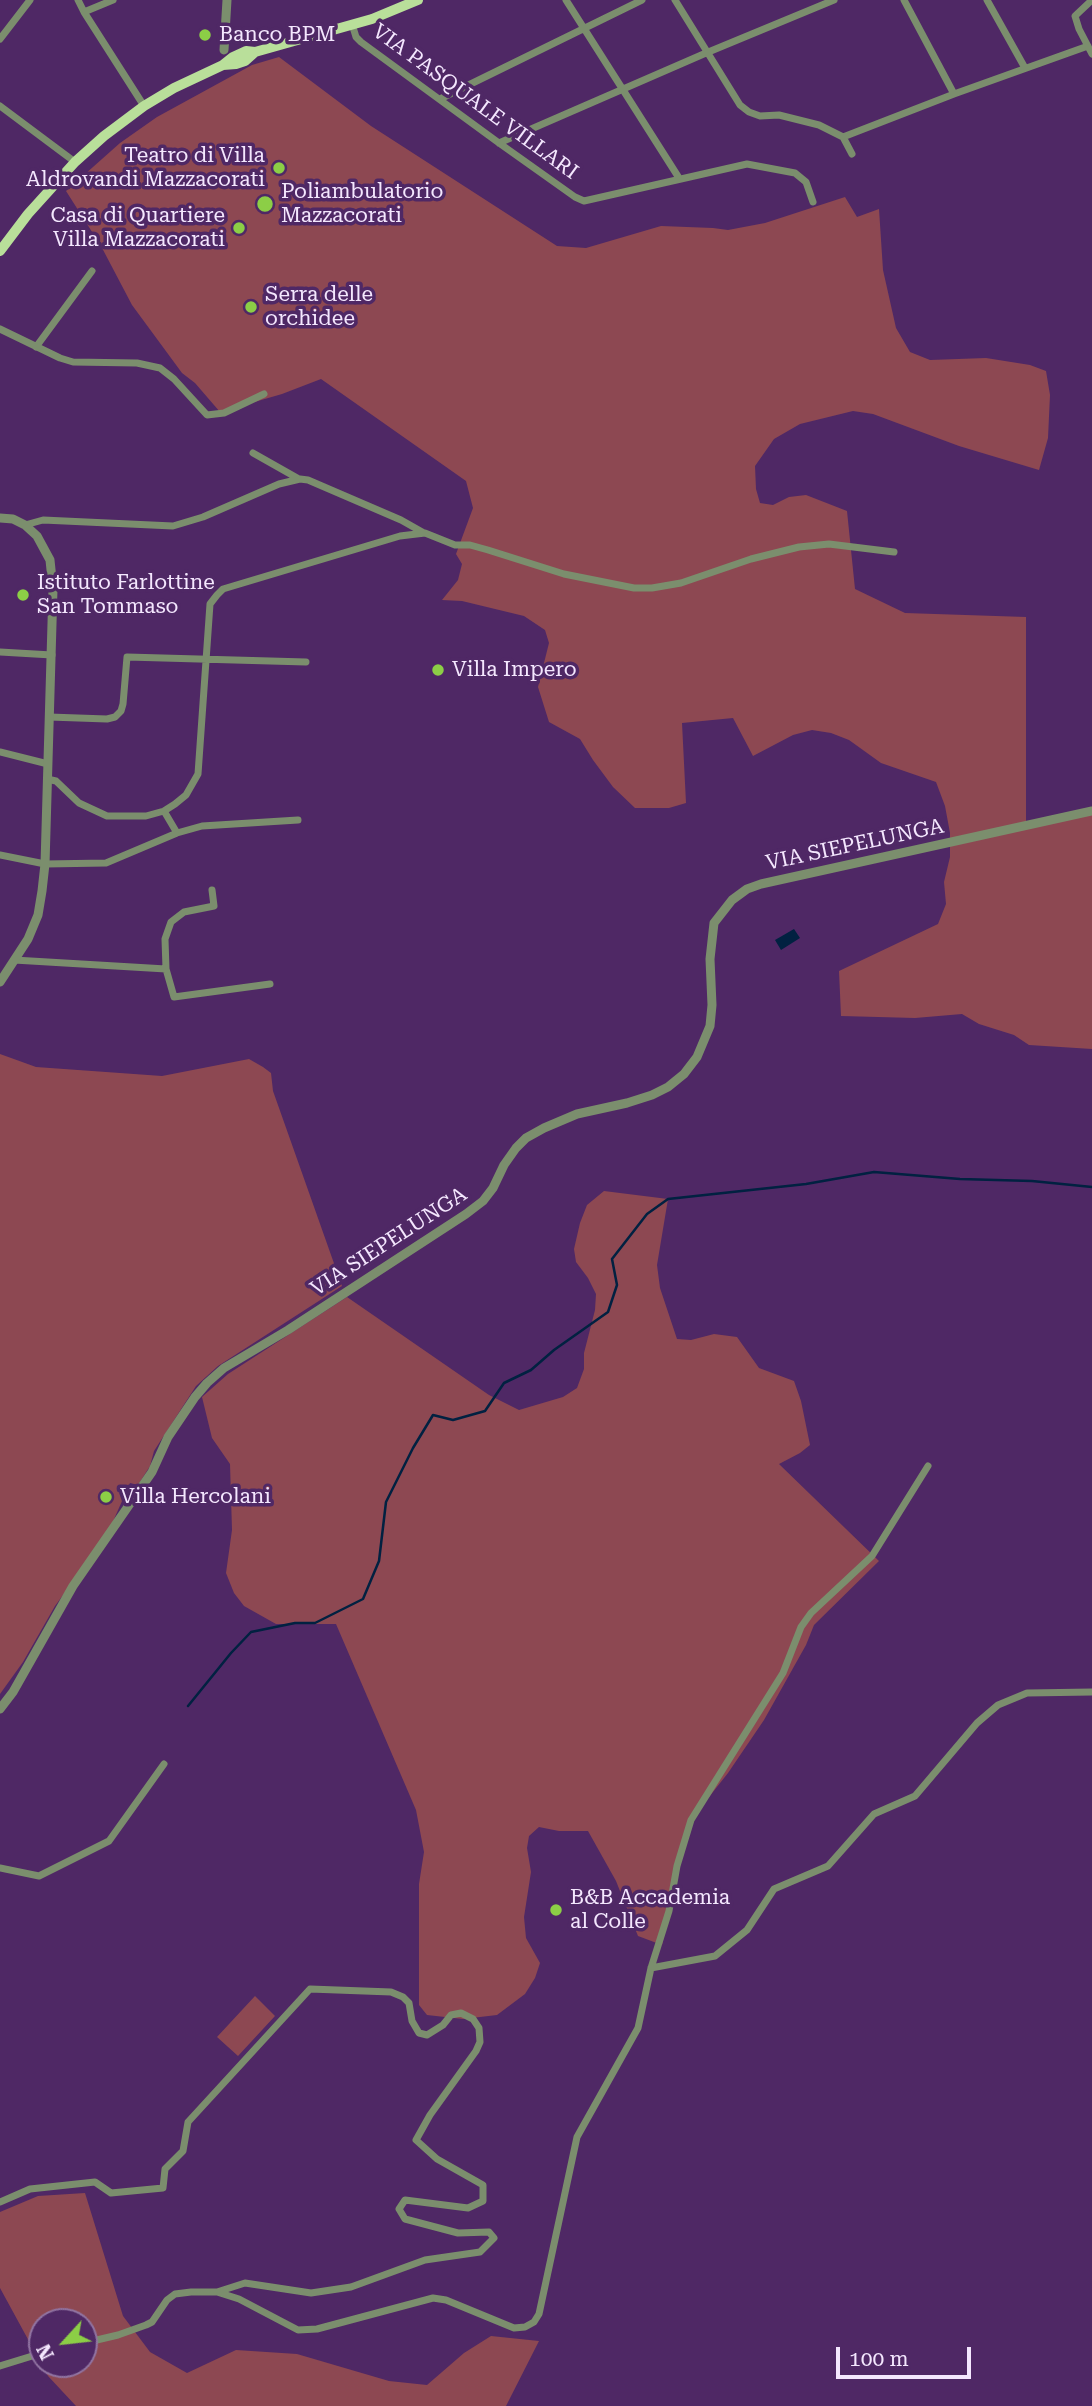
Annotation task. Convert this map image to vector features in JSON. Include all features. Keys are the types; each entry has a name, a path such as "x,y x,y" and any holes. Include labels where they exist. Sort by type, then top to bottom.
{"main road":[{"path":"0,251 27,214 75,162 144,106 174,88 223,65 242,52 256,52 352,24 414,1"}],"street":[{"path":"0,39 30,0"},
{"path":"78,0 144,106"},
{"path":"84,12 113,0"},
{"path":"223,65 226,0"},
{"path":"566,0 679,178"},
{"path":"440,99 642,0"},
{"path":"674,0 740,105 760,116 779,115 819,125 843,137 852,154"},
{"path":"499,143 706,52 834,0"},
{"path":"904,0 954,94"},
{"path":"987,0 1025,68"},
{"path":"843,137 1025,68 1090,50 1075,16 1092,0"},
{"name":"VIA PASQUALE VILLARI","path":"352,24 356,37 361,42 499,143 584,201 747,164 795,173 806,183 813,202"},
{"path":"0,106 75,162"},
{"path":"36,347 92,271"},
{"path":"0,329 73,362 137,363 160,368 174,379 206,415 224,413 264,394"},
{"path":"253,453 300,479"},
{"path":"25,525 43,520 173,526 203,517 279,484 300,479 308,480 455,545 470,545 565,575 634,588 681,583 751,559 799,547 829,544 894,552"},
{"path":"0,518 13,519 37,536 50,560 52,573 45,864 37,915 28,939 0,982"},
{"path":"47,779 56,781 79,803 107,816 146,817 164,811 186,795 198,774 210,604 223,589 400,536 425,533"},
{"path":"0,652 52,655"},
{"path":"49,717 114,717 121,711 123,704 127,657 306,662"},
{"path":"0,752 48,764"},
{"path":"164,811 177,833"},
{"name":"VIA SIEPELUNGA","path":"0,1709 13,1692 66,1597 152,1472 168,1437 207,1383 224,1368 288,1330 466,1214 493,1188 510,1157 526,1138 577,1114 626,1104 653,1095 684,1074 697,1057 710,1026 710,959 714,923 732,900 747,889 761,884 1092,811"},
{"path":"0,855 45,864 106,863 177,833 219,823 298,820"},
{"path":"212,890 214,906 184,912 171,922 165,939 166,969 174,997 270,984"},
{"path":"14,960 166,969"},
{"path":"217,2292 254,2305 298,2330 317,2329 433,2298 446,2300 514,2328 525,2327 534,2322 539,2314 577,2137 638,2028 651,1968 669,1911 677,1866 691,1820 783,1672 800,1627 811,1613 872,1556 928,1466"},
{"path":"651,1968 715,1956 747,1930 774,1889 828,1866 874,1814 915,1796 977,1723 998,1705 1027,1693 1092,1692"},
{"path":"0,1868 39,1876 109,1841 164,1764"},
{"path":"0,2202 30,2189 95,2182 111,2193 163,2188 165,2169 183,2151 188,2122 310,1989 391,1992 409,2003 412,2021 419,2033 427,2035 443,2025 450,2015 461,2013 473,2019 479,2028 480,2042 476,2051 415,2140 437,2159 483,2185 483,2202 468,2208 405,2200 399,2209 405,2219 418,2223 458,2233 489,2232 494,2238 480,2252 425,2260 351,2287 311,2293 245,2283 217,2292 175,2294 146,2326 98,2340"},
{"path":"0,2366 28,2357"}],"shaded area":[{"path":"279,57 371,126 557,246 586,248 661,226 728,230 765,223 845,197 857,217 879,209 883,270 896,328 910,352 930,360 986,358 1030,365 1046,371 1050,395 1048,438 1039,470 959,446 873,414 853,411 800,424 774,439 755,466 756,489 760,503 773,505 789,497 806,495 847,511 855,589 905,613 1026,617 1026,824 1092,813 1092,1049 1029,1045 1014,1035 979,1024 962,1014 915,1018 841,1016 839,971 938,924 946,904 944,882 950,857 950,833 945,806 936,782 881,763 849,740 812,730 793,735 753,756 733,718 682,723 686,803 669,808 635,808 613,787 580,739 549,722 538,687 549,643 545,630 524,616 462,601 442,600 458,580 462,564 456,554 473,508 466,481 321,379 282,394 220,412 195,383 182,373 132,305 101,246 66,191 120,143 157,117 252,65"},
{"path":"0,1054 36,1067 162,1076 249,1059 263,1067 271,1073 273,1091 342,1286 218,1366 196,1386 154,1451 150,1466 138,1485 130,1483 107,1535 55,1606 23,1662 0,1694"},
{"path":"604,1191 668,1199 657,1265 660,1288 677,1339 691,1340 714,1334 737,1337 759,1368 794,1381 810,1445 779,1464 879,1561 814,1625 806,1645 764,1720 728,1773 690,1821 662,1945 638,1936 616,1881 588,1831 559,1831 539,1827 529,1836 527,1848 531,1872 524,1917 526,1938 540,1963 535,1978 525,1994 497,2015 463,2019 427,2015 419,2005 419,1884 424,1852 416,1810 336,1624 276,1624 244,1606 234,1593 226,1573 232,1530 230,1464 212,1438 202,1397 228,1374 347,1297 489,1395 519,1410 563,1397 577,1388 584,1369 584,1353 595,1310 596,1294 576,1262 574,1249 587,1205"},
{"path":"255,1996 275,2016 238,2056 217,2037"},
{"path":"85,2193 123,2316 150,2352 187,2373 236,2350 297,2354 389,2381 427,2385 464,2353 491,2336 539,2341 506,2406 76,2406 50,2378 98,2378 98,2308 28,2308 28,2339 0,2288 0,2212 38,2196"}],"water":[{"path":"794,929 800,938 781,950 775,940"}],"waterway":[{"path":"188,1706 251,1632 295,1623 315,1623 363,1599 379,1561 386,1502 433,1415 453,1420 485,1411 504,1383 531,1370 554,1350 608,1312 617,1285 612,1259 647,1214 668,1199 806,1184 874,1172 1092,1187"}],"place":[{"name":"Banco BPM","path":"205,35"},
{"name":"Teatro di Villa Aldrovandi Mazzacorati","path":"279,168"},
{"name":"Poliambulatorio Mazzacorati","path":"265,204"},
{"name":"Casa di Quartiere Villa Mazzacorati","path":"239,228"},
{"name":"Serra delle orchidee","path":"251,307"},
{"name":"Istituto Farlottine San Tommaso","path":"23,595"},
{"name":"Villa Impero","path":"438,670"},
{"name":"Villa Hercolani","path":"106,1497"},
{"name":"B&B Accademia al Colle","path":"556,1910"}]}
